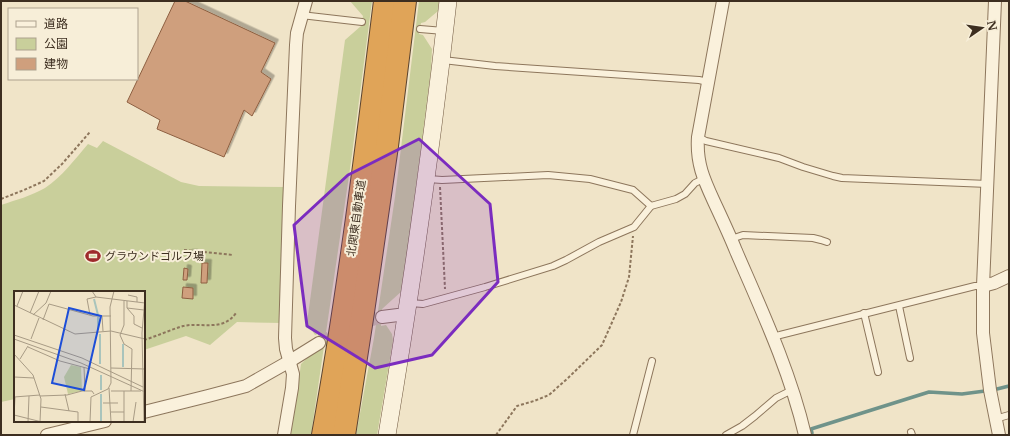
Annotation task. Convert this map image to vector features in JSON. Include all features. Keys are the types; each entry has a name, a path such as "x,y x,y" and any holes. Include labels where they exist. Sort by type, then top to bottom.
{"highway":[{"name":"北関東自動車道","path":"323,435 370,127 385,1"},
{"name":"北関東自動車道","path":"344,435 379,202 405,1"}],"street":[{"path":"284,435 292,388 292,374 286,349 286,338 289,206 296,45 301,15 306,1"},
{"path":"387,435 407,310 432,180 448,1"},
{"path":"723,1 698,137 698,152 703,179 731,239 773,337 806,435"},
{"path":"995,1 983,286 983,333 990,390 999,435"},
{"path":"983,286 1009,276"},
{"path":"382,316 398,315 407,310"},
{"path":"145,412 246,386 290,361 319,342"},
{"path":"47,435 101,422"}],"lane":[{"path":"301,15 362,22"},
{"path":"420,29 445,31"},
{"path":"442,59 495,66 699,80 708,82"},
{"path":"698,137 706,141 779,158 803,167 842,178 988,184"},
{"path":"432,180 548,175 590,179 633,190 651,206"},
{"path":"407,310 416,304 423,304 445,298 553,266 599,242 634,227 651,206 676,199 685,194 696,183 703,179"},
{"path":"731,239 743,235 814,238 827,242"},
{"path":"773,337 975,286 983,286"},
{"path":"899,306 910,358"},
{"path":"864,314 878,372"},
{"path":"633,435 652,361"},
{"path":"726,435 742,426 776,398 792,390"},
{"path":"995,419 1009,416"}],"path":[{"path":"1,199 44,181 62,164 90,132"},
{"path":"432,180 441,191 445,298"},
{"path":"496,435 517,406 549,395 602,344 621,302 629,277 634,227"},
{"path":"184,250 233,255"},
{"path":"145,340 184,326 223,324 233,318 236,313"}],"highlighted area":[{"path":"419,139 490,204 498,282 432,355 375,368 307,326 294,225 348,175"}],"green space":[{"path":"350,1 372,1 351,162 311,435 291,435 301,364 314,351 319,350 318,334 315,335 307,323 345,40 361,26 363,16"},
{"path":"419,1 439,1 438,11 425,22 421,23 419,34 423,35 432,49 431,69 403,290 382,309 381,326 386,325 392,334 393,341 377,435 356,435 374,338 395,197"},
{"name":"グラウンドゴルフ場","path":"103,141 181,182 199,186 285,187 282,323 237,322 210,345 186,336 145,350 145,291 14,291 14,399 1,402 1,205 29,196 51,184 63,173 88,144 97,148"}],"building":[{"path":"175,1 185,1 275,43 261,72 271,79 252,116 244,110 224,157 157,129 160,120 127,102"},
{"path":"189,253 194,253 194,257 189,257"},
{"path":"202,263 208,263 207,283 201,283"},
{"path":"184,268 188,269 187,280 183,280"},
{"path":"183,287 193,288 193,299 182,298"}],"waterway":[{"path":"997,389 1009,386"},
{"path":"812,433 811,429 929,392 962,394 985,391"}],"tunnel":[{"path":"319,343 350,328 382,317"}],"place":[{"name":"グラウンドゴルフ場","path":"93,256"}]}
